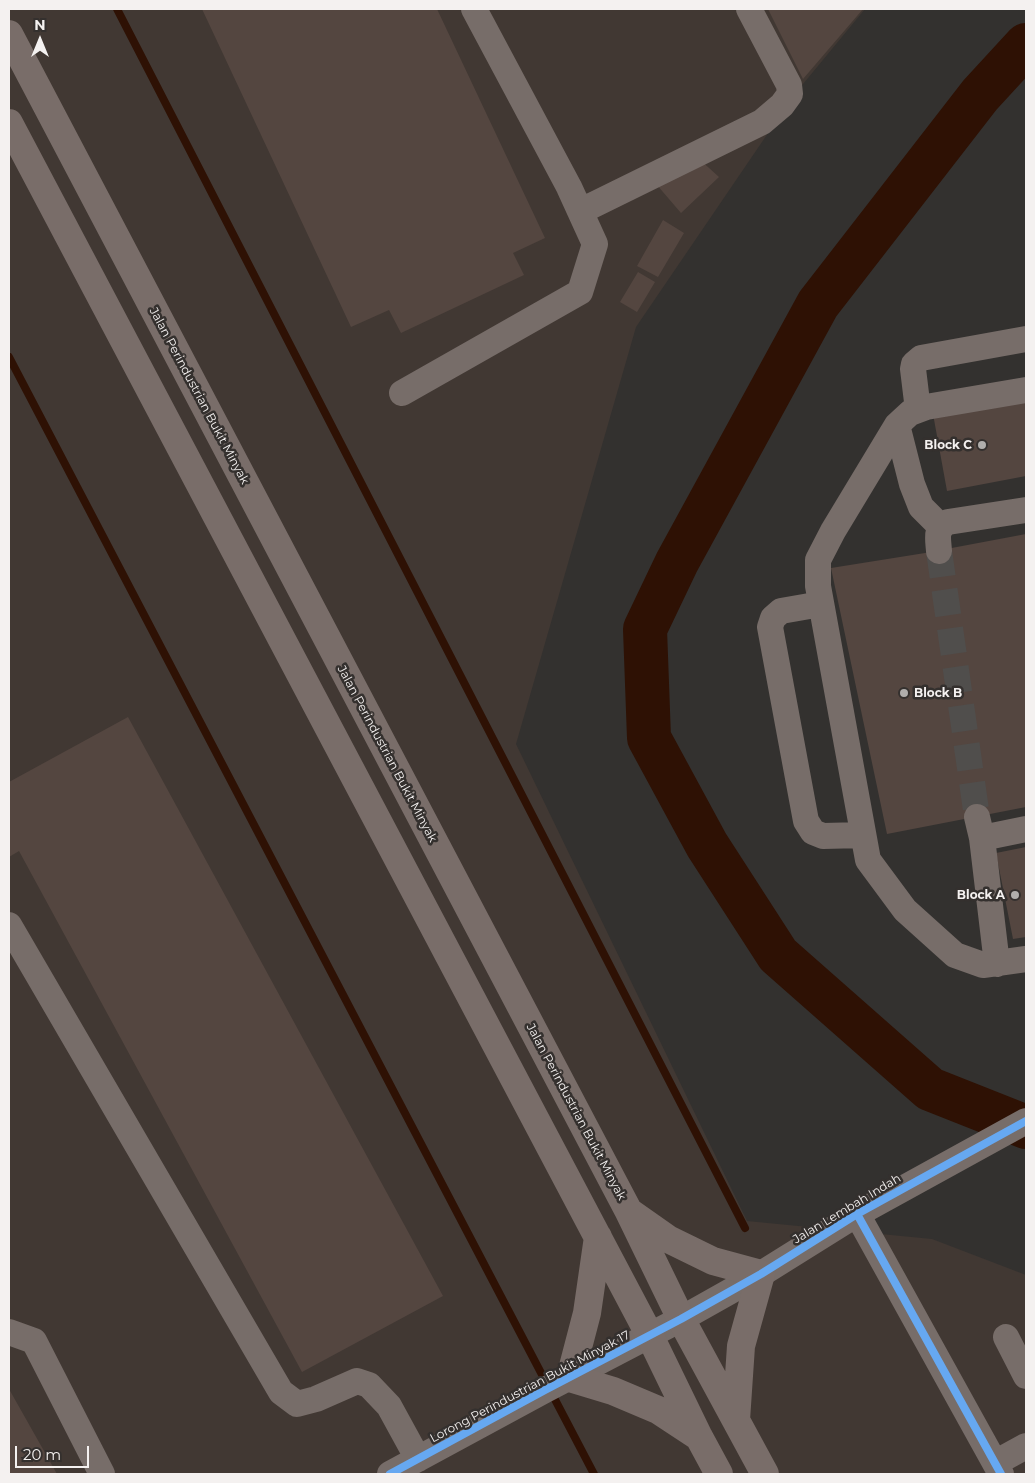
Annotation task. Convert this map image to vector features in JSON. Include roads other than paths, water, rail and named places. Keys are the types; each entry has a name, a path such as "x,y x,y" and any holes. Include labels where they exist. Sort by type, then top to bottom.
{"main road":[{"name":"Jalan Perindustrian Bukit Minyak","path":"9,34 628,1210 681,1319 765,1474"},
{"path":"9,124 598,1237 719,1474"},
{"path":"628,1210 668,1240 713,1261 761,1274 741,1346 736,1420"},
{"path":"598,1237 587,1313 556,1385 613,1391 658,1410 699,1437"}],"street":[{"path":"402,393 580,292 595,244 570,187 474,9"},
{"path":"580,211 762,122 782,105 790,94 789,85 748,9"},
{"path":"1026,339 921,358 914,364 907,417 912,484 921,507 939,538 948,522 1026,510"},
{"path":"1026,390 926,407 907,417 832,531 818,560 818,586 868,860 905,910 955,955 983,965 1026,959"},
{"path":"821,604 781,611 773,618 770,627 806,821 813,832 823,836 863,835"},
{"path":"997,964 979,827 1026,829"},
{"path":"9,925 281,1392 297,1404 316,1399 357,1381 369,1385 389,1406 418,1459"},
{"name":"Jalan Lembah Indah","path":"681,1319 761,1274 857,1214 1026,1121"},
{"path":"857,1214 998,1469 1026,1446"},
{"name":"Lorong Perindustrian Bukit Minyak 17","path":"390,1474 681,1319"},
{"path":"9,1332 34,1342 102,1474"},
{"path":"1006,1337 1026,1376"}],"waterway":[{"path":"117,9 745,1228"},
{"path":"1026,45 980,95 818,304 677,562 645,629 649,738 707,845 778,955 930,1089 1026,1127"},
{"path":"9,357 594,1474"}],"tunnel":[{"path":"939,551 977,817"}],"place":[{"name":"Block C","path":"982,445"},
{"name":"Block B","path":"904,693"},
{"name":"Block A","path":"1015,895"}]}
